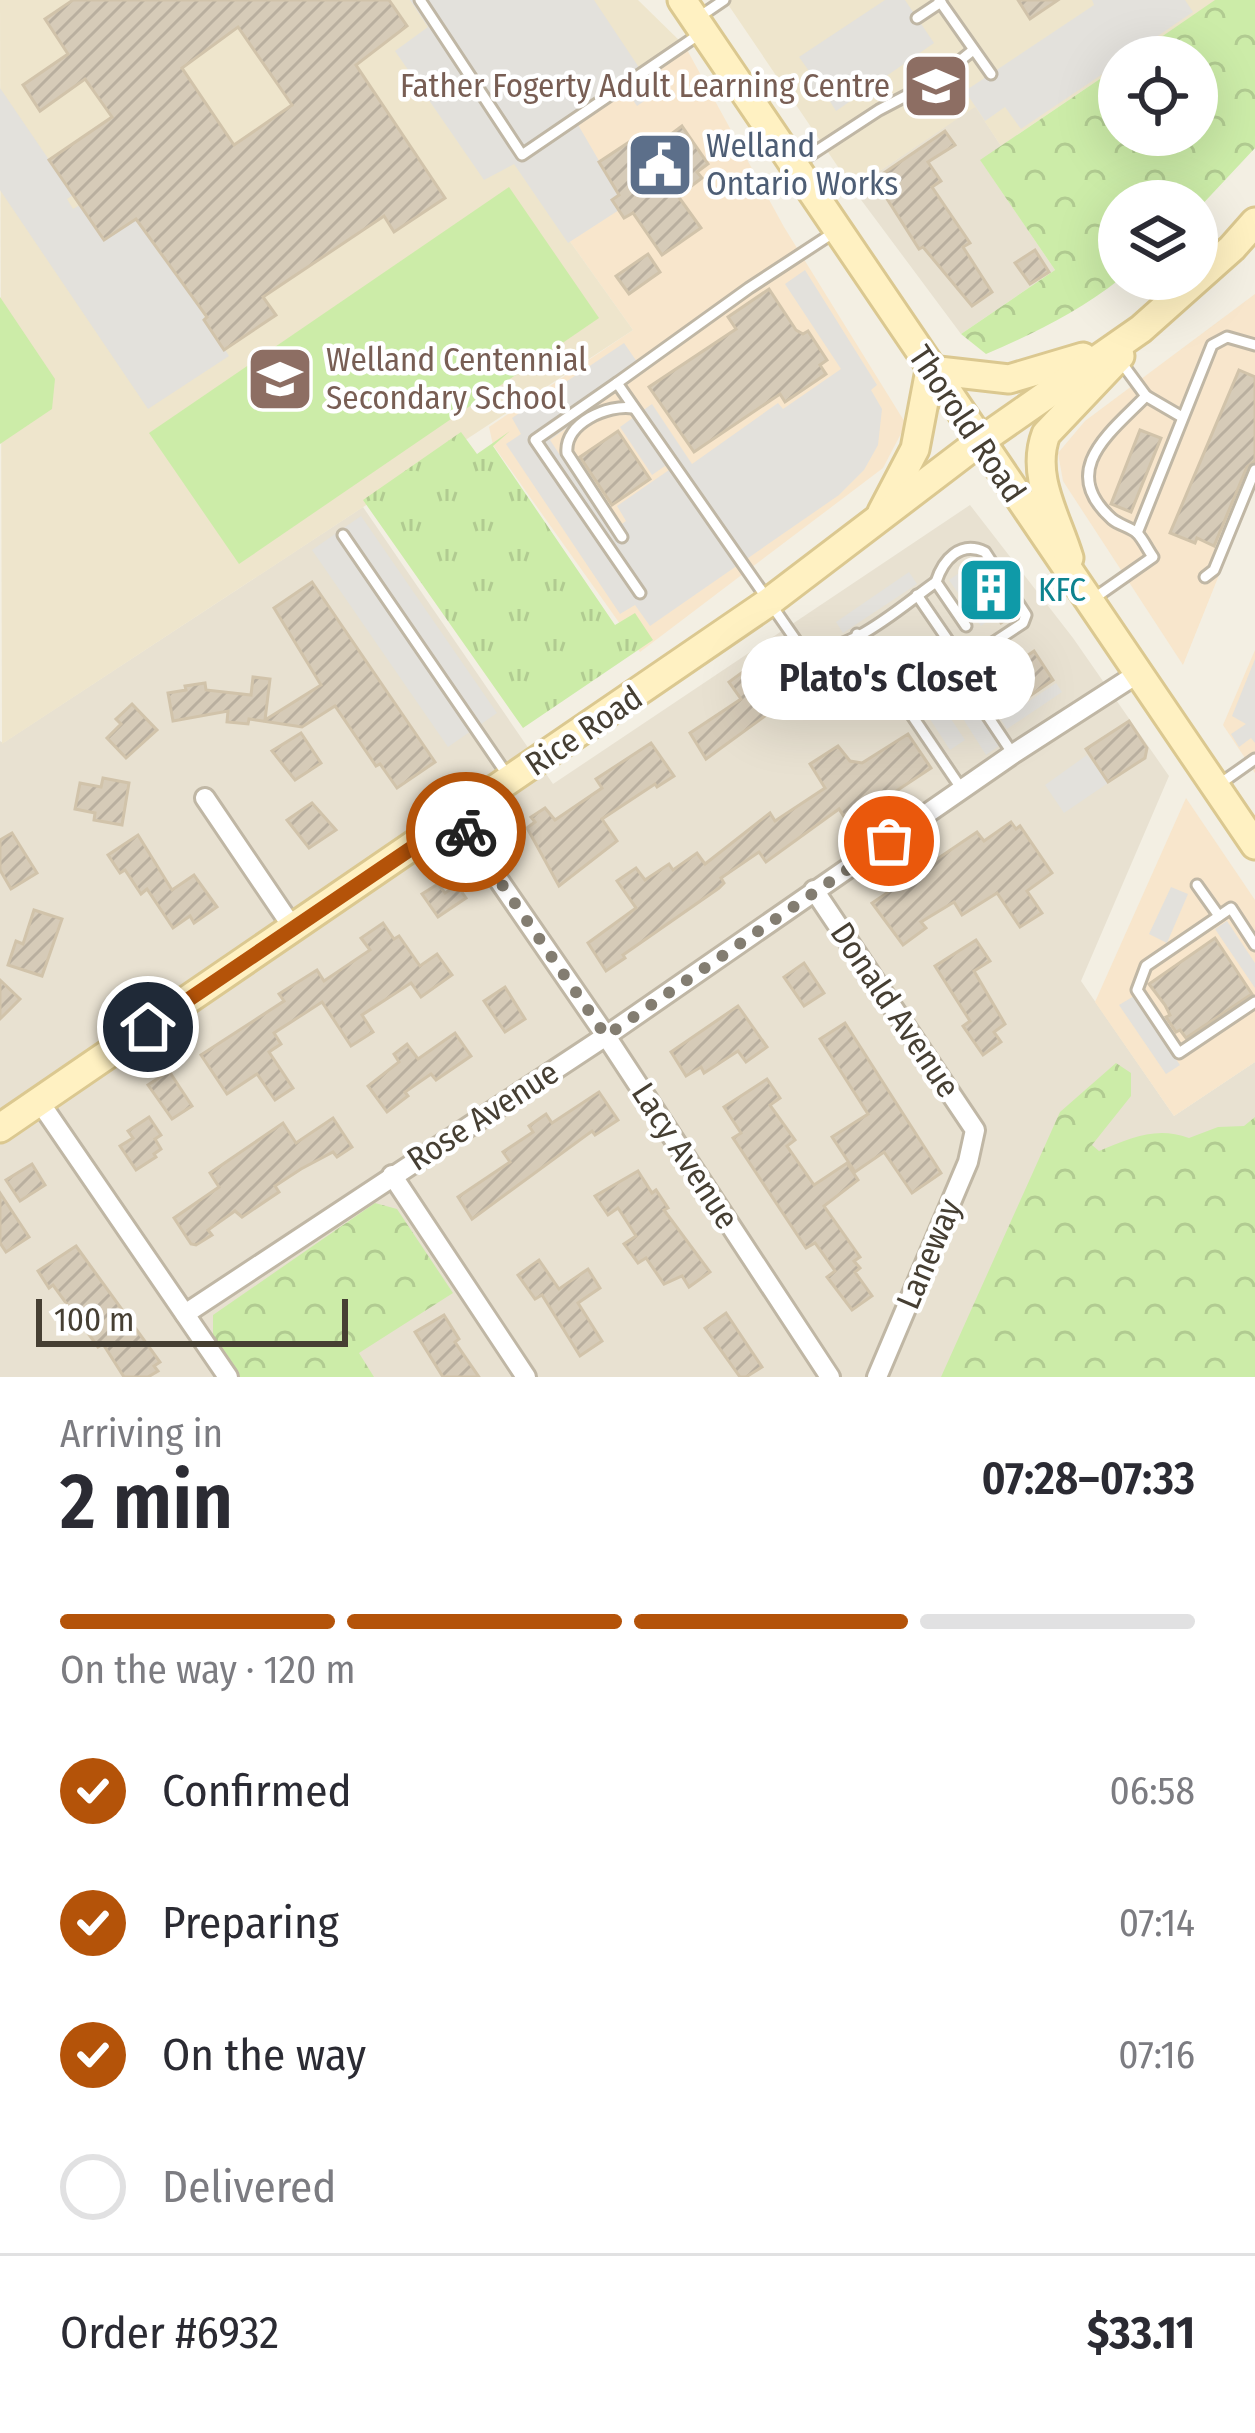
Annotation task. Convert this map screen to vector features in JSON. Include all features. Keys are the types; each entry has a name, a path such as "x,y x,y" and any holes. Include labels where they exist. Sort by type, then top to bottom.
{"main road":[{"name":"Thorold Road","path":"694,17 1255,845"},
{"path":"1083,594 1042,481 1040,451 1046,434 1141,329 1255,222"},
{"path":"879,518 914,449 923,360 975,377 1019,378 1066,364 1141,329"},
{"name":"Rice Road","path":"0,1128 769,602 979,442 1141,329"}],"street":[{"name":"Rose Avenue","path":"185,1314 606,1036 1013,754 1137,674"},
{"path":"205,798 292,928"},
{"name":"Lacy Avenue","path":"456,818 830,1377"},
{"name":"Donald Avenue","path":"814,890 975,1130"},
{"path":"39,1101 228,1377"},
{"name":"Laneway","path":"877,1377 968,1162 975,1130"},
{"path":"392,1175 526,1377"}],"lane":[{"path":"419,0 522,155 694,17 724,0"},
{"path":"917,18 940,1 991,74"},
{"path":"793,166 879,110 936,80 972,51"},
{"path":"640,593 535,440 836,231"},
{"path":"1137,533 1212,345 1227,337 1255,345"},
{"path":"1118,358 1146,396 1182,417"},
{"path":"617,383 802,649 819,651 857,634 936,582 946,559 960,549 975,547 985,552 1026,615 1022,623 967,660 956,652 917,595"},
{"path":"1083,594 1153,556 1137,533 1112,519 1097,500 1088,476 1095,448 1146,396"},
{"path":"622,537 567,453 566,444 567,437 603,410 633,408"},
{"path":"1205,577 1214,570 1255,470"},
{"path":"343,536 511,781"},
{"path":"936,582 966,626"},
{"path":"857,634 963,791"},
{"path":"973,694 1013,754"},
{"path":"1216,786 1255,759"},
{"path":"1197,885 1219,916"},
{"path":"1255,945 1231,908 1146,966 1137,990 1179,1053 1255,1002"}],"shaded area":[{"name":"Welland Centennial Secondary School","path":"0,0 638,0 685,46 514,163 633,330 2,744"},
{"path":"410,0 594,0 656,93 637,106 625,88 577,123 619,195 619,210 568,243 514,164 484,180 395,51 428,27"},
{"name":"Father Fogerty Adult Learning Centre","path":"725,0 1216,0 1163,36 1098,36 1098,80 1001,146 975,107 853,189"},
{"path":"885,0 905,0 934,43 836,111 826,95 818,100 803,77 809,71 799,57"},
{"path":"1092,0 1185,0 1193,12 1158,36 1098,36 1098,77 1021,129 1005,107 985,121 965,91 1094,5"},
{"path":"685,46 784,227 906,424 883,468 640,652 493,445 489,427 633,330 514,163"},
{"path":"0,88 73,195 67,199 73,209 80,205 139,216 140,225 153,237 161,256 165,254 229,356 148,409 0,190"},
{"path":"975,106 1001,146 981,161 1055,270 961,334 853,189"},
{"path":"805,270 877,385 871,390 882,409 878,445 864,470 839,495 650,626 635,605 620,614 506,444 521,434 512,418 624,343 644,372 550,440 611,532 626,521 617,506 669,470 665,466 652,475 620,427 652,404 692,464 778,403 783,409 841,369 785,284"},
{"path":"1255,294 1255,485 1183,665 1063,481 1058,453 1085,421"},
{"path":"970,505 1073,638 1169,776 1081,981 1174,1116 1255,1062 1255,1377 0,1377 0,741 363,507 553,784"},
{"path":"361,516 497,713 448,747 312,550"},
{"path":"962,571 993,617 981,626 949,580"},
{"path":"909,572 917,584 843,633 836,622"},
{"path":"1255,650 1255,773 1223,725"},
{"path":"1255,659 1255,743 1251,738 1239,747 1231,734 1246,724 1232,716"},
{"path":"1056,683 1062,692 1007,729 1001,720"},
{"path":"967,698 999,746 986,755 955,706"},
{"path":"941,704 965,740 950,750 926,713"},
{"path":"1087,755 1108,783 1064,813 1045,785"},
{"path":"1186,798 1255,900 1255,1062 1174,1116 1095,1002"},
{"path":"1171,887 1188,894 1167,943 1149,934"},
{"path":"1227,921 1255,963 1255,988 1215,929"},
{"path":"1134,996 1180,1065 1166,1074 1119,1005"}],"green space":[{"path":"1215,0 1255,0 1255,148 1218,188 1218,180 1098,180 1098,295 986,354 961,334 1055,270 980,160 1098,80 1098,156 1218,156 1218,36 1163,36"},
{"path":"509,187 599,318 239,564 149,433"},
{"path":"0,297 55,379 52,409 0,444"},
{"path":"510,431 493,446 615,625 635,613 653,640 523,728 363,500 461,432 477,454"},
{"path":"1116,1063 1131,1073 1131,1096 1092,1145 1099,1151 1154,1133 1189,1138 1218,1127 1244,1126 1255,1117 1255,1377 941,1377 1060,1112"},
{"path":"375,1203 397,1209 453,1293 359,1353 374,1377 240,1377 213,1337 213,1315"}],"building":[{"path":"73,0 389,0 407,26 356,65 445,198 394,232 384,216 263,297 276,315 224,350 204,320 207,317 136,219 104,240 49,160 112,117 85,79 40,111 23,85 68,54 45,19","holes":["238,27 292,105 234,145 182,68"]},
{"path":"1018,0 1058,0 1030,19"},
{"path":"682,126 708,164 697,172 702,178 678,196 701,228 662,255 633,213 624,218 612,200 619,195 599,162 638,136 643,144 658,135 662,141"},
{"path":"945,131 955,145 928,162 941,181 932,187 970,243 963,247 992,292 972,306 923,247 919,249 882,191 899,180 891,184 884,173"},
{"path":"1035,250 1049,272 1030,284 1015,263"},
{"path":"648,254 660,272 629,294 616,276"},
{"path":"769,289 796,330 808,331 827,360 820,365 826,374 785,402 780,394 694,452 649,387 736,329 728,317"},
{"path":"1239,370 1255,377 1255,461 1247,467 1214,546 1197,538 1195,543 1170,533"},
{"path":"1140,430 1161,438 1131,512 1111,504"},
{"path":"618,431 650,479 612,505 580,457"},
{"name":"KFC","path":"980,560 1014,614 1001,623 965,569"},
{"path":"312,582 435,762 397,788 335,706 302,727 249,719 248,724 227,722 228,711 173,721 168,693 186,690 185,686 205,683 206,690 251,695 253,677 270,679 265,720 321,685 274,608"},
{"path":"933,648 955,681 923,703 901,671"},
{"path":"1034,651 1053,680 999,717 976,683 996,669 1000,674"},
{"path":"748,668 776,708 706,759 690,733 741,699 729,682"},
{"path":"132,704 157,730 126,758 107,738 121,724 116,719"},
{"path":"1129,721 1147,748 1145,758 1108,782 1086,749"},
{"path":"301,733 321,763 295,780 272,751"},
{"path":"908,734 931,768 848,823 839,809 766,862 759,852 721,878 724,883 719,888 606,971 588,943 636,908 617,881 636,868 645,880 669,864 673,870 697,853 705,864 770,813 775,821 825,788 810,764 838,746 850,761 862,763"},
{"path":"651,743 674,776 602,819 617,841 559,886 527,828 535,822 531,817 545,808 555,820 602,788 596,779"},
{"path":"103,778 129,783 122,825 94,820 95,813 75,809 80,783 101,787"},
{"path":"312,803 336,830 309,848 287,820"},
{"path":"1011,822 1016,829 1020,826 1052,873 1027,891 1042,913 1020,927 997,893 962,915 954,902 921,922 926,928 903,945 872,903 977,832 984,841"},
{"path":"12,833 37,873 11,889 0,870 0,840"},
{"path":"138,835 172,890 194,875 217,907 194,923 190,916 173,928 147,889 141,894 108,855"},
{"path":"438,884 445,893 457,885 466,898 438,917 422,894"},
{"path":"34,910 62,919 42,976 8,965 16,941 23,944"},
{"path":"383,923 394,939 399,936 420,966 437,954 452,975 421,997 411,983 362,1015 373,1032 351,1046 322,1002 274,1033 281,1044 269,1052 293,1088 275,1100 257,1074 227,1094 201,1055 284,1001 279,994 317,970 324,981 370,950 361,938"},
{"path":"1215,938 1252,994 1186,1038 1180,1030 1176,1032 1166,1017 1170,1015 1165,1005 1149,984"},
{"path":"976,940 990,961 974,971 1005,1024 994,1032 1001,1042 983,1055 963,1026 970,1021 935,966"},
{"path":"804,963 824,993 804,1006 784,977"},
{"path":"0,980 20,999 0,1019"},
{"path":"505,987 525,1019 505,1032 484,1001"},
{"path":"738,1006 767,1047 746,1062 738,1051 704,1073 701,1067 686,1076 671,1052"},
{"path":"845,1023 941,1173 912,1193 884,1152 855,1172 832,1137 868,1114 820,1039"},
{"path":"455,1033 471,1056 436,1080 431,1074 387,1112 368,1086 399,1062 394,1054 407,1044 418,1059"},
{"path":"169,1071 192,1106 172,1119 148,1085"},
{"path":"767,1079 780,1098 770,1105 795,1140 787,1146 814,1185 847,1163 858,1180 824,1206 860,1257 854,1261 860,1268 855,1272 872,1296 852,1310 827,1277 835,1271 815,1243 806,1248 733,1138 741,1133 724,1107"},
{"path":"599,1092 618,1120 595,1135 592,1131 472,1219 458,1197 510,1162 503,1152 533,1132 529,1126 546,1114 552,1123"},
{"path":"149,1117 161,1135 155,1139 161,1149 136,1170 120,1146 133,1138 128,1131"},
{"path":"333,1118 352,1147 301,1169 275,1186 279,1192 242,1217 235,1211 208,1230 212,1235 191,1244 174,1218 219,1187 210,1173 283,1123 296,1143"},
{"path":"32,1164 45,1185 20,1201 6,1180"},
{"path":"638,1171 652,1193 656,1190 668,1208 664,1210 710,1272 689,1287 682,1276 664,1284 646,1258 638,1263 624,1244 636,1236 618,1208 608,1215 595,1196"},
{"path":"0,1193 29,1237 6,1252 0,1243"},
{"path":"76,1246 160,1362 154,1366 158,1371 148,1377 124,1377 103,1344 98,1347 53,1285 49,1288 38,1271"},
{"path":"539,1260 559,1289 588,1269 600,1288 578,1303 602,1341 580,1356 542,1295 535,1299 518,1275"},
{"path":"726,1313 762,1367 746,1377 740,1377 705,1328"},
{"path":"444,1315 459,1339 455,1342 479,1377 443,1377 415,1332"}],"way so far":[{"path":"466,832 606,1036 889,841"}],"place":[{"name":"Father Fogerty Adult Learning Centre","path":"936,86"},
{"name":"Welland Ontario Works","path":"660,165"},
{"name":"Welland Centennial Secondary School","path":"280,379"},
{"name":"KFC","path":"991,590"},
{"name":"Plato's Closet","path":"889,841"}],"route":[{"path":"148,1027 456,818 466,832"}]}
